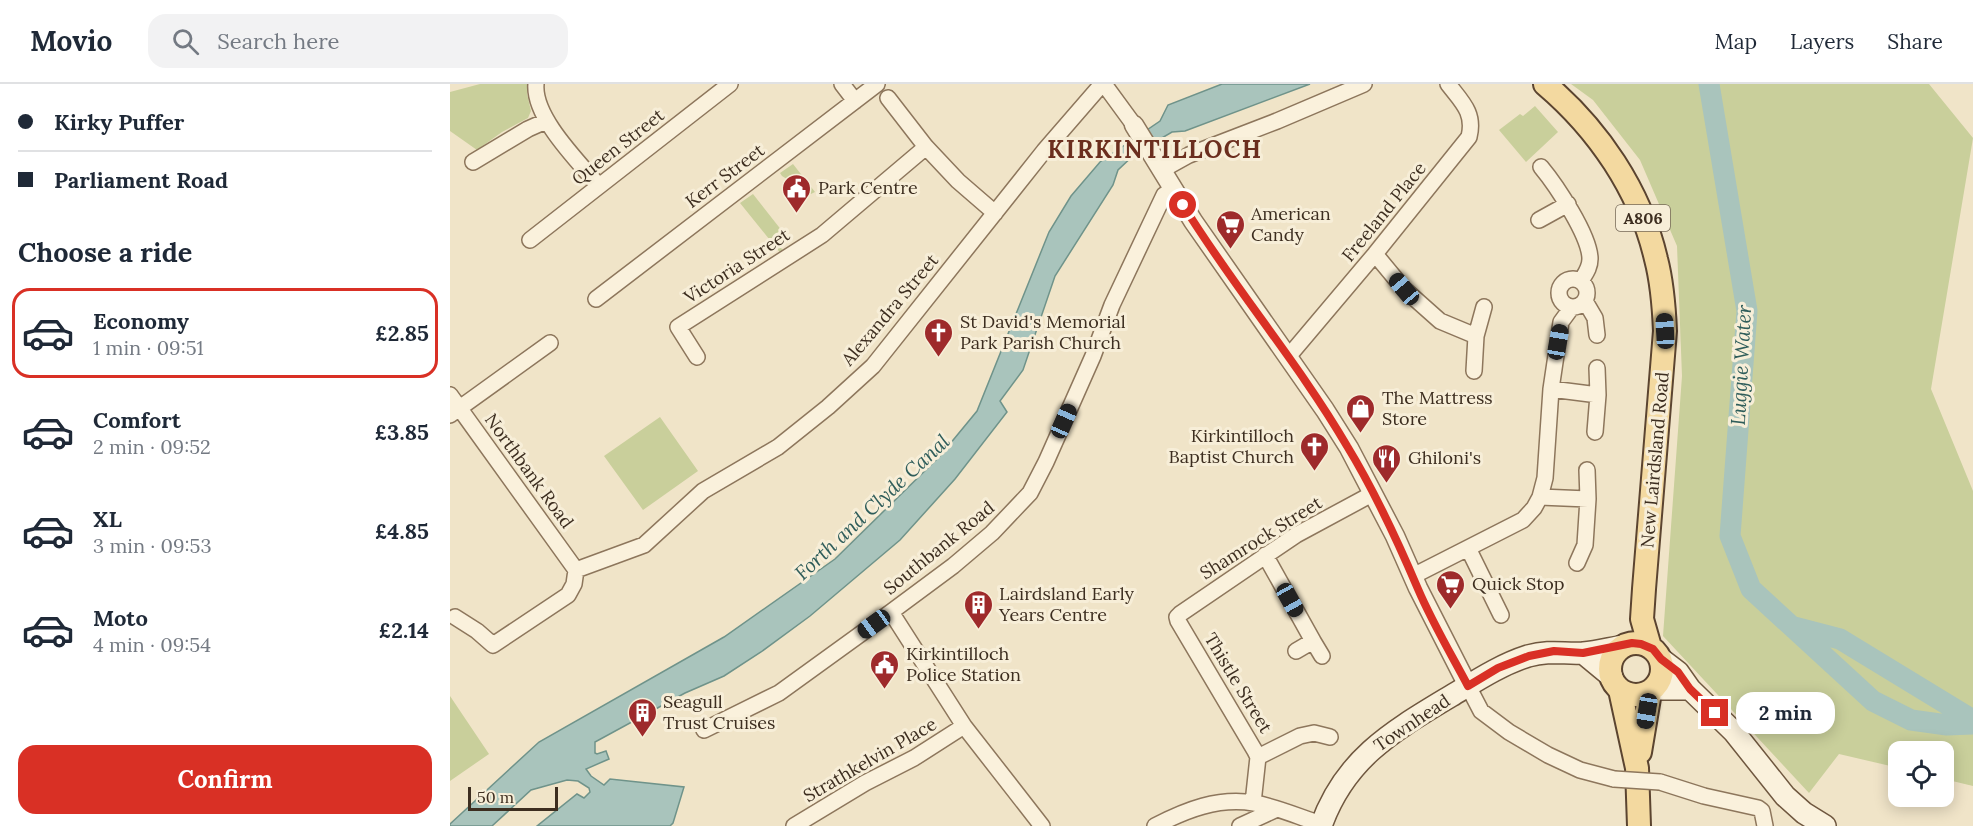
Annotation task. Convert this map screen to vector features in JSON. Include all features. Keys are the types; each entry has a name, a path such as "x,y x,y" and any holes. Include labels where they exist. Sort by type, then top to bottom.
{"main road":[{"name":"New Lairdsland Road","path":"1545,84 1579,116 1612,159 1638,206 1657,260 1665,331 1641,649"},
{"path":"1468,686 1498,668 1529,656 1554,651 1583,653 1641,649"},
{"path":"1637,768 1652,690 1662,675 1641,649"},
{"path":"1639,826 1637,768 1610,666 1619,650 1641,649 1678,672 1690,689 1734,732 1785,796 1804,813 1825,826"},
{"path":"1583,653 1616,684 1632,695 1644,694 1652,690 1690,689"},
{"name":"Townhead","path":"1321,825 1331,801 1345,778 1362,758 1394,730 1468,686"}],"street":[{"path":"536,84 537,99 546,121 598,186"},
{"name":"Queen Street","path":"530,240 730,84"},
{"path":"842,84 855,101"},
{"name":"Kerr Street","path":"596,299 877,84"},
{"path":"1103,84 1134,124"},
{"name":"Alexandra Street","path":"576,570 644,545 703,491 778,447 828,407 873,366 1058,135 1103,84"},
{"path":"1160,165 1277,121 1364,84"},
{"name":"Freeland Place","path":"1288,357 1469,137 1472,126 1469,112 1448,84"},
{"path":"888,98 926,147 958,181 995,213"},
{"path":"473,162 528,129 546,121"},
{"name":"Townhead","path":"1134,124 1214,253 1338,430 1468,686"},
{"name":"Victoria Street","path":"697,357 678,327 822,235 926,147"},
{"path":"1541,167 1568,204 1588,249 1590,259 1588,270 1581,281"},
{"name":"Southbank Road","path":"704,730 779,693 891,612 979,544 1030,493 1088,367 1120,287 1164,195 1173,189"},
{"path":"1539,220 1568,204"},
{"path":"1375,254 1404,289 1440,321 1476,336"},
{"path":"1413,576 1523,520 1540,497 1545,478 1551,389 1561,322 1579,304 1587,293 1581,281 1567,279 1563,282 1558,295 1563,304 1579,304 1595,318 1597,335"},
{"path":"1474,371 1476,336 1484,308"},
{"path":"455,412 550,344"},
{"path":"1595,432 1598,368"},
{"path":"1551,389 1598,395"},
{"name":"Northbank Road","path":"450,395 455,412 576,570"},
{"path":"1577,563 1585,544 1587,470"},
{"name":"Shamrock Street","path":"1178,621 1180,614 1265,555 1296,535 1372,494"},
{"path":"1540,497 1588,499"},
{"path":"1468,548 1501,615"},
{"path":"1265,555 1322,656"},
{"path":"454,617 477,631 493,645 568,595 574,584 576,570"},
{"path":"891,612 964,726 1042,826"},
{"name":"Thistle Street","path":"1178,621 1258,757 1253,803"},
{"path":"1296,651 1312,640"},
{"path":"1468,686 1481,711 1509,732 1548,755 1580,770 1614,779 1660,782 1704,796 1758,808 1762,811 1764,822"},
{"name":"Strathkelvin Place","path":"797,824 865,783 914,758 964,726"},
{"path":"1258,757 1300,736 1314,733 1330,737"},
{"path":"1155,826 1177,821 1190,809 1210,804 1253,803 1321,825"},
{"path":"1240,826 1277,809"}],"green space":[{"path":"480,84 529,84 527,94 531,111 528,118 502,132 477,150 450,131 450,92"},
{"path":"1571,84 1929,84 1973,138 1931,389 1973,491 1973,786 1954,781 1954,741 1888,741 1888,765 1839,754 1809,793 1663,636 1682,376 1677,246 1640,160 1593,100"},
{"path":"1535,106 1558,132 1526,162 1499,130"},
{"path":"793,164 815,192 811,194 782,176 780,173"},
{"path":"753,194 786,236 783,239 785,242 780,247 785,252 782,255 740,203"},
{"path":"660,417 698,471 643,510 604,456"},
{"path":"450,696 489,754 450,781"}],"water":[{"path":"1222,84 1310,84 1185,131 1172,132 1136,153 1118,170 1113,185 1055,276 1023,370 1000,401 1007,412 955,479 900,540 810,616 761,652 724,676 685,693 595,742 595,753 606,751 609,759 586,769 591,776 604,785 610,779 684,787 673,823 670,826 537,826 577,794 584,798 590,792 589,788 578,781 567,780 531,790 492,826 450,826 539,742 724,637 835,559 940,456 977,411 1049,232 1071,196 1100,162 1160,121 1168,105"}],"waterway":[{"name":"Luggie Water","path":"1709,84 1747,311 1730,536 1751,589 1873,701 1911,720 1947,725 1973,724"},
{"name":"Luggie Water","path":"1794,627 1840,639 1973,720"}],"place":[{"name":"Park Centre","path":"797,214"},
{"name":"American Candy","path":"1230,250"},
{"name":"St David's Memorial Park Parish Church","path":"939,358"},
{"name":"The Mattress Store","path":"1361,434"},
{"name":"Kirkintilloch Baptist Church","path":"1315,472"},
{"name":"Ghiloni's","path":"1387,484"},
{"name":"Quick Stop","path":"1451,610"},
{"name":"Lairdsland Early Years Centre","path":"978,630"},
{"name":"Kirkintilloch Police Station","path":"885,690"},
{"name":"Seagull Trust Cruises","path":"642,738"}],"district":[{"name":"KIRKINTILLOCH","path":"1155,150"}],"route":[{"path":"1183,205 1349,448 1468,686 1498,668 1529,656 1554,651 1583,653 1632,643 1646,645 1653,649 1661,659 1678,672 1690,689 1715,713"}],"water label":[{"name":"Forth and Clyde Canal","path":"872,507"}]}
